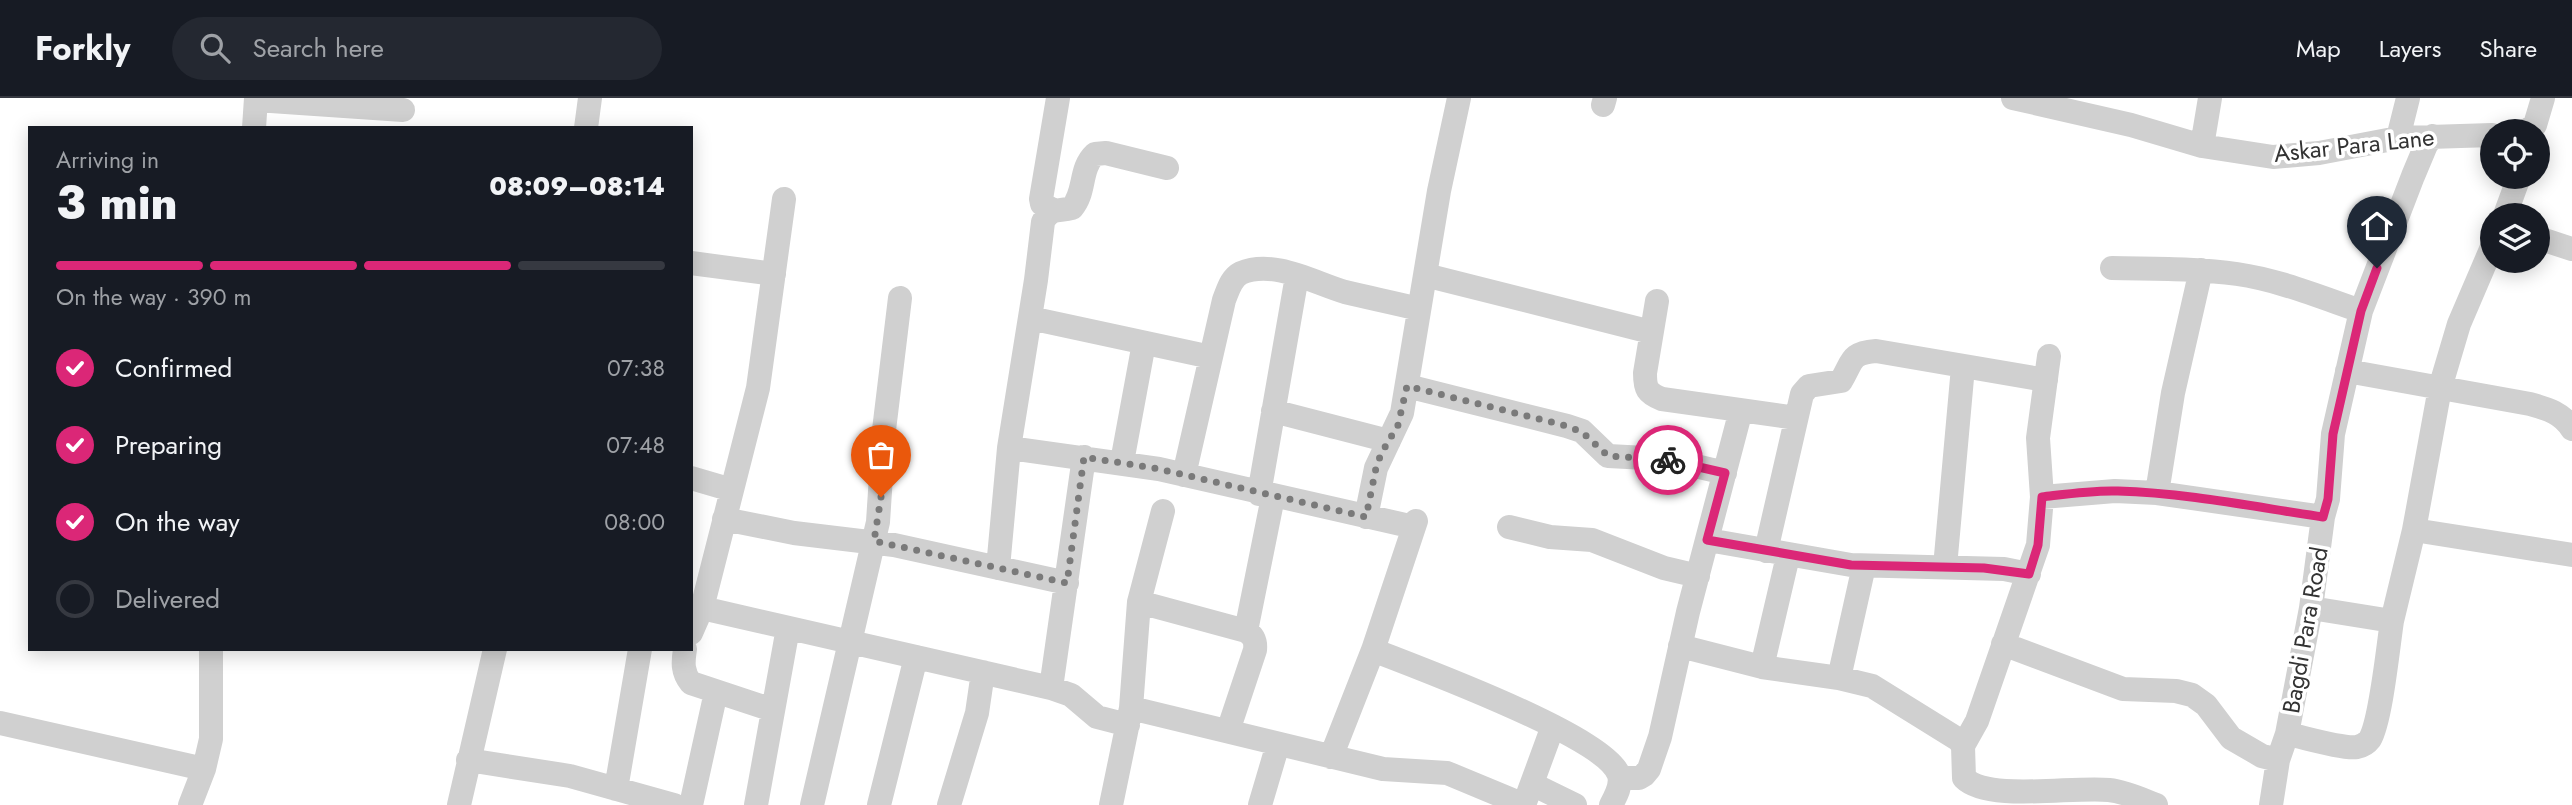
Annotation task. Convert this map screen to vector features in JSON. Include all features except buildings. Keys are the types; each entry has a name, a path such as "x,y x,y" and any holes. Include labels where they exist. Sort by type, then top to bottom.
{"street":[{"path":"586,126 590,98"},
{"path":"1053,210 1042,204 1041,199 1058,98"},
{"path":"1366,517 1376,468 1402,412 1459,98"},
{"name":"Askar Para Lane","path":"2014,98 2056,102 2202,146 2273,156 2319,153 2398,138 2480,135"},
{"path":"2202,146 2210,98"},
{"path":"2398,138 2407,98"},
{"path":"2535,119 2543,98"},
{"path":"254,126 256,99 403,110"},
{"name":"Bagdi Para Road","path":"2271,805 2311,608 2323,517 2328,499 2333,434 2361,311 2408,188 2426,145 2433,136"},
{"path":"998,568 1009,448 1046,214 1053,210 1072,208 1077,203 1083,171 1088,160 1095,154 1106,153 1167,168"},
{"path":"693,628 702,608 758,388 784,199"},
{"path":"2550,242 2572,249"},
{"path":"693,263 774,274"},
{"path":"2112,268 2201,270 2269,281 2361,311"},
{"path":"1184,475 1224,299 1231,282 1238,274 1274,270 1345,292 1419,309"},
{"path":"2157,493 2174,393 2201,270"},
{"path":"2287,734 2356,747 2366,743 2371,737 2440,388 2459,324 2481,273"},
{"path":"1246,631 1266,495 1273,411 1297,275"},
{"path":"1425,275 1651,332"},
{"path":"812,805 880,509 884,430 900,298"},
{"path":"1657,301 1645,373 1645,384 1650,395 1796,418"},
{"path":"1030,318 1211,357"},
{"path":"1122,462 1144,342"},
{"path":"1762,667 1796,418 1802,394 1809,386 1842,381 1853,357 1876,351 1963,367 2048,368 2038,438 2042,497 2038,545 1977,720 1963,746 1964,778 1976,786 2028,791 2110,790 2156,805"},
{"path":"1945,568 1963,367"},
{"path":"2347,372 2530,404 2570,420"},
{"path":"1407,386 1567,426 1582,432 1608,456 1667,459 1725,473"},
{"path":"1620,778 1639,778 1649,769 1660,737 1741,410"},
{"path":"1273,411 1389,442"},
{"path":"1009,448 1122,462 1366,517 1415,524 1373,650 1331,757"},
{"path":"1051,688 1084,457"},
{"path":"693,479 732,490"},
{"path":"2042,497 2115,491 2157,493 2323,517"},
{"path":"1111,805 1129,717 1139,602 1163,511"},
{"path":"724,519 782,531 874,541 1067,583"},
{"path":"1509,527 1549,537 1592,540 1664,568 1698,576"},
{"path":"2414,530 2572,555"},
{"path":"1707,540 1864,566 2004,569 2029,574"},
{"path":"1839,678 1864,566"},
{"path":"1139,602 1246,631 1252,635 1256,642 1255,650 1227,732"},
{"path":"702,608 1051,688 1071,695 1097,717 1129,717 1227,732 1395,772 1447,773 1527,798 1576,805"},
{"path":"2311,608 2392,621"},
{"path":"756,805 788,628"},
{"path":"2003,644 2123,689 2176,691 2192,695 2206,705 2231,738 2244,748 2278,760"},
{"path":"1681,646 1762,667 1839,678 1872,686 1959,740 1963,746"},
{"path":"1373,650 1506,704 1553,726 1602,756 1620,778 1611,805"},
{"path":"190,805 204,769 211,739 211,651"},
{"path":"459,805 495,651"},
{"path":"616,789 640,651"},
{"path":"685,651 683,666 691,683 773,710"},
{"path":"879,805 916,657"},
{"path":"950,805 977,713 983,672"},
{"path":"691,805 716,692"},
{"path":"0,723 204,769"},
{"path":"1527,798 1553,726"},
{"path":"1260,805 1278,744"},
{"path":"468,760 560,774 674,805"}],"way so far":[{"path":"881,497 874,541 1067,583 1084,457 1159,469 1366,517 1376,468 1398,425 1407,386 1567,426 1582,432 1608,456 1668,460"}],"route":[{"path":"1668,460 1725,473 1707,540 1851,565 2004,569 2029,574 2038,545 2042,497 2086,492 2157,493 2323,517 2328,499 2333,434 2361,311 2377,268"}]}
